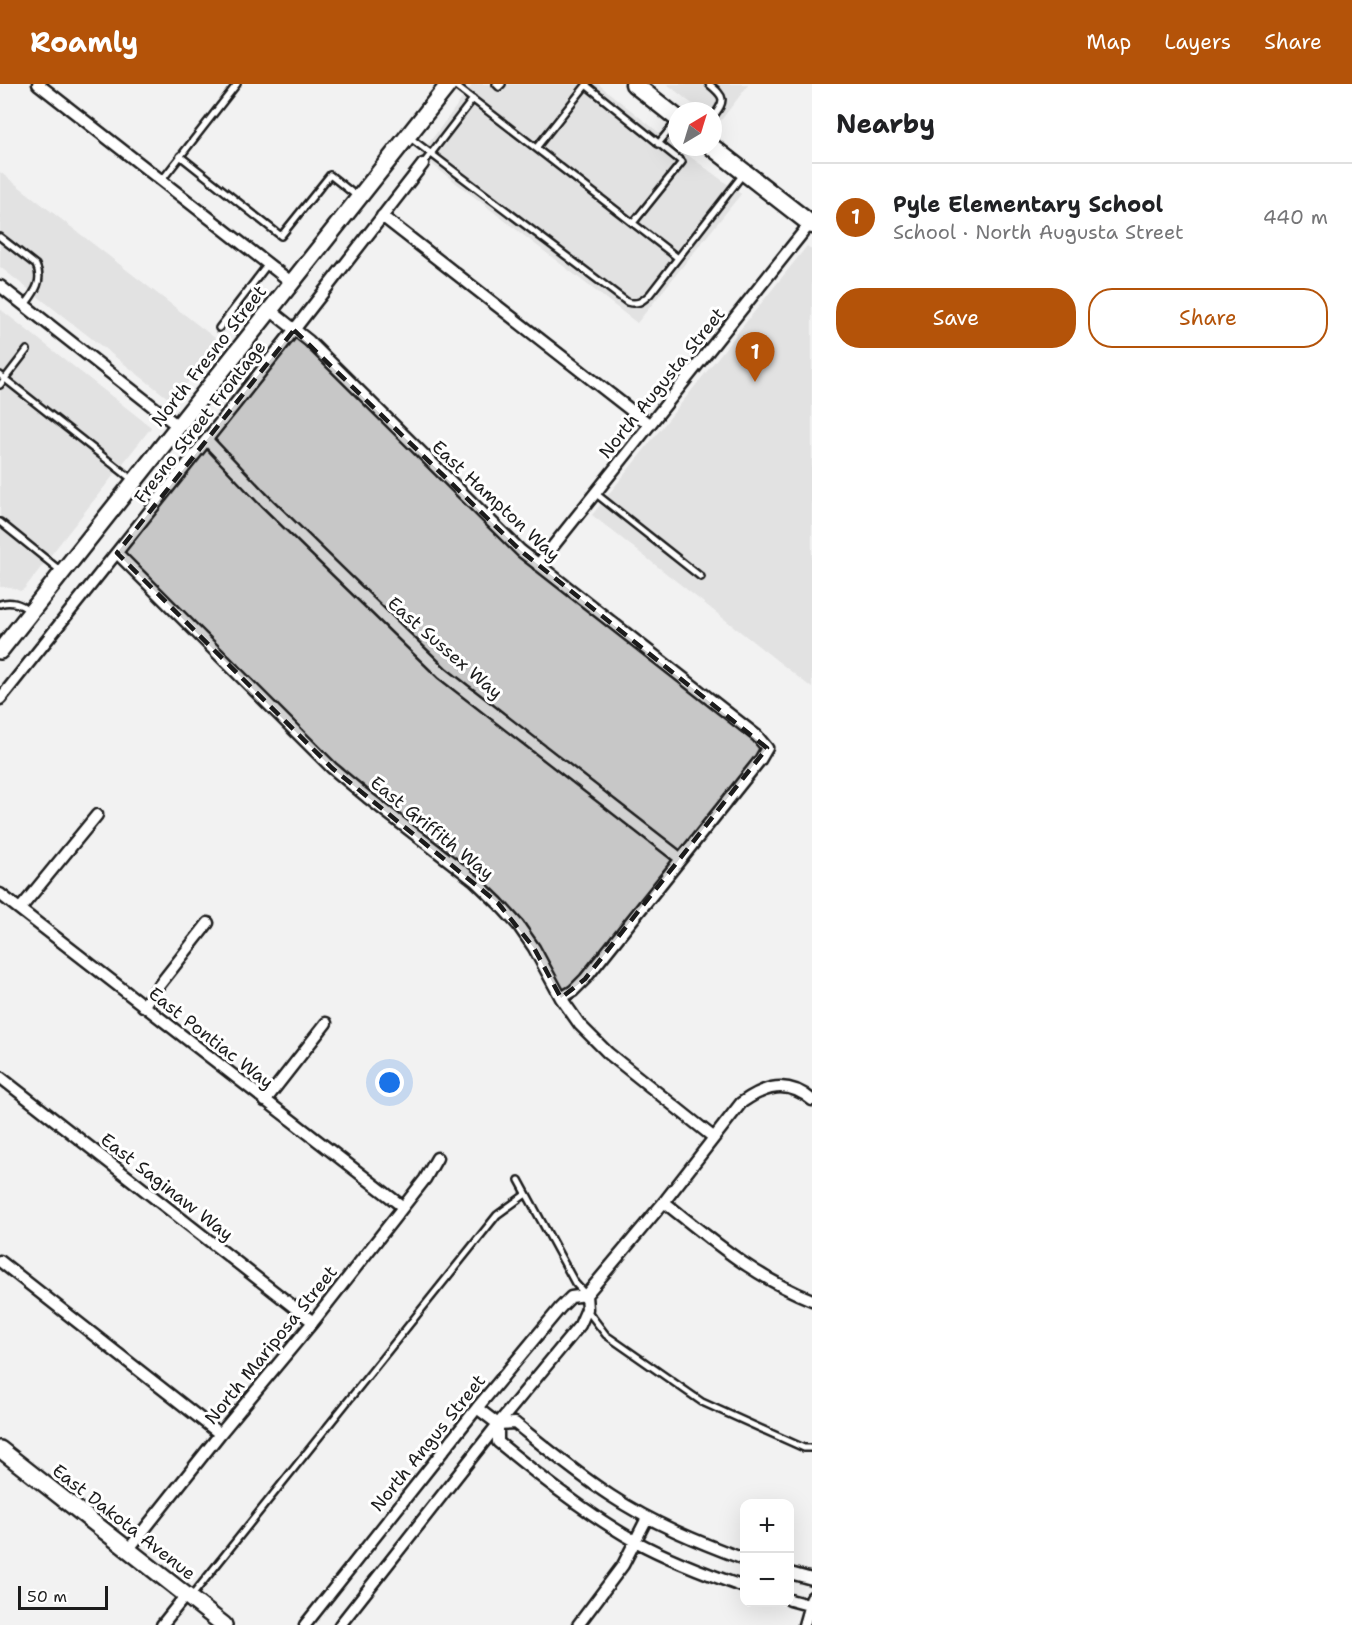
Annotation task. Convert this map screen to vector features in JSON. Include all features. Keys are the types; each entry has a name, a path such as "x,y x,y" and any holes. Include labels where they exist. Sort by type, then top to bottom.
{"main road":[{"name":"North Fresno Street","path":"0,651 179,427 291,282 451,84"},
{"path":"634,84 668,112"},
{"path":"722,155 811,223"},
{"name":"East Dakota Avenue","path":"0,1449 224,1625"}],"street":[{"path":"38,84 291,282"},
{"name":"Fresno Street Frontage","path":"0,699 423,164"},
{"path":"382,216 650,425"},
{"name":"North Augusta Street","path":"538,565 811,223"},
{"path":"0,286 179,427"},
{"name":"East Hampton Way","path":"270,310 309,341 520,551 747,728 767,748 760,760 681,859"},
{"name":"East Sussex Way","path":"207,440 262,498 442,673 681,859"},
{"name":"East Griffith Way","path":"117,553 332,768 474,880 498,903 518,925 534,948 561,998 580,1025 608,1053 713,1137"},
{"path":"20,909 97,814"},
{"path":"561,998 585,980 681,859"},
{"name":"East Pontiac Way","path":"0,894 403,1207"},
{"path":"143,1006 208,923"},
{"path":"265,1101 326,1023"},
{"name":"East Saginaw Way","path":"0,1077 313,1322"},
{"name":"North Angus Street","path":"305,1625 477,1408 560,1308 571,1297 586,1295 664,1202 741,1103 758,1091 774,1087 793,1089 812,1100"},
{"name":"North Mariposa Street","path":"128,1550 313,1322 425,1179 437,1158"},
{"path":"664,1202 745,1265 789,1291 812,1300"},
{"path":"0,1261 220,1434"},
{"path":"340,1625 498,1424 580,1325 587,1309 586,1295"},
{"path":"477,1408 498,1424 515,1423 568,1466 647,1518 703,1544 740,1558"},
{"path":"498,1424 498,1442 553,1487 595,1516 636,1541 688,1567 740,1586"},
{"path":"578,1625 623,1565 647,1518"},
{"path":"794,1574 812,1579"},
{"path":"162,1625 188,1597"},
{"path":"794,1601 811,1603 804,1625"}],"lane":[{"path":"162,180 237,84"},
{"path":"451,84 678,258"},
{"path":"496,84 500,87 502,84"},
{"path":"709,84 721,94 722,102"},
{"path":"536,148 586,85 682,162 633,224"},
{"path":"423,164 473,99"},
{"path":"658,144 668,131"},
{"path":"408,136 627,302 635,304 643,301 744,172"},
{"path":"180,156 281,236 330,175 359,198"},
{"path":"0,237 36,265 39,270 40,276 36,290 25,305"},
{"path":"219,328 268,264"},
{"path":"0,385 2,377 27,350"},
{"path":"2,377 135,482"},
{"path":"595,493 701,578"},
{"path":"0,522 63,572"},
{"path":"0,604 15,603 32,611"},
{"path":"519,1180 574,1282 586,1295"},
{"path":"188,1597 497,1215 526,1194"},
{"path":"587,1309 606,1335 702,1402 804,1448 812,1448"}],"highlighted area":[{"path":"294,330 521,551 767,748 585,979 561,998 534,948 498,903 332,768 117,553"}],"shaded area":[{"path":"473,84 598,84 668,140 668,156 689,156 741,194 637,323 420,155"},
{"path":"667,84 749,84 722,119 722,102 690,102"},
{"path":"0,172 220,342 176,397 168,398 0,267"},
{"path":"807,246 812,250 812,688 592,515"},
{"path":"0,309 151,427 24,589 20,591 11,587 0,587"}],"place":[{"name":"Pyle Elementary School","path":"755,382"}]}
